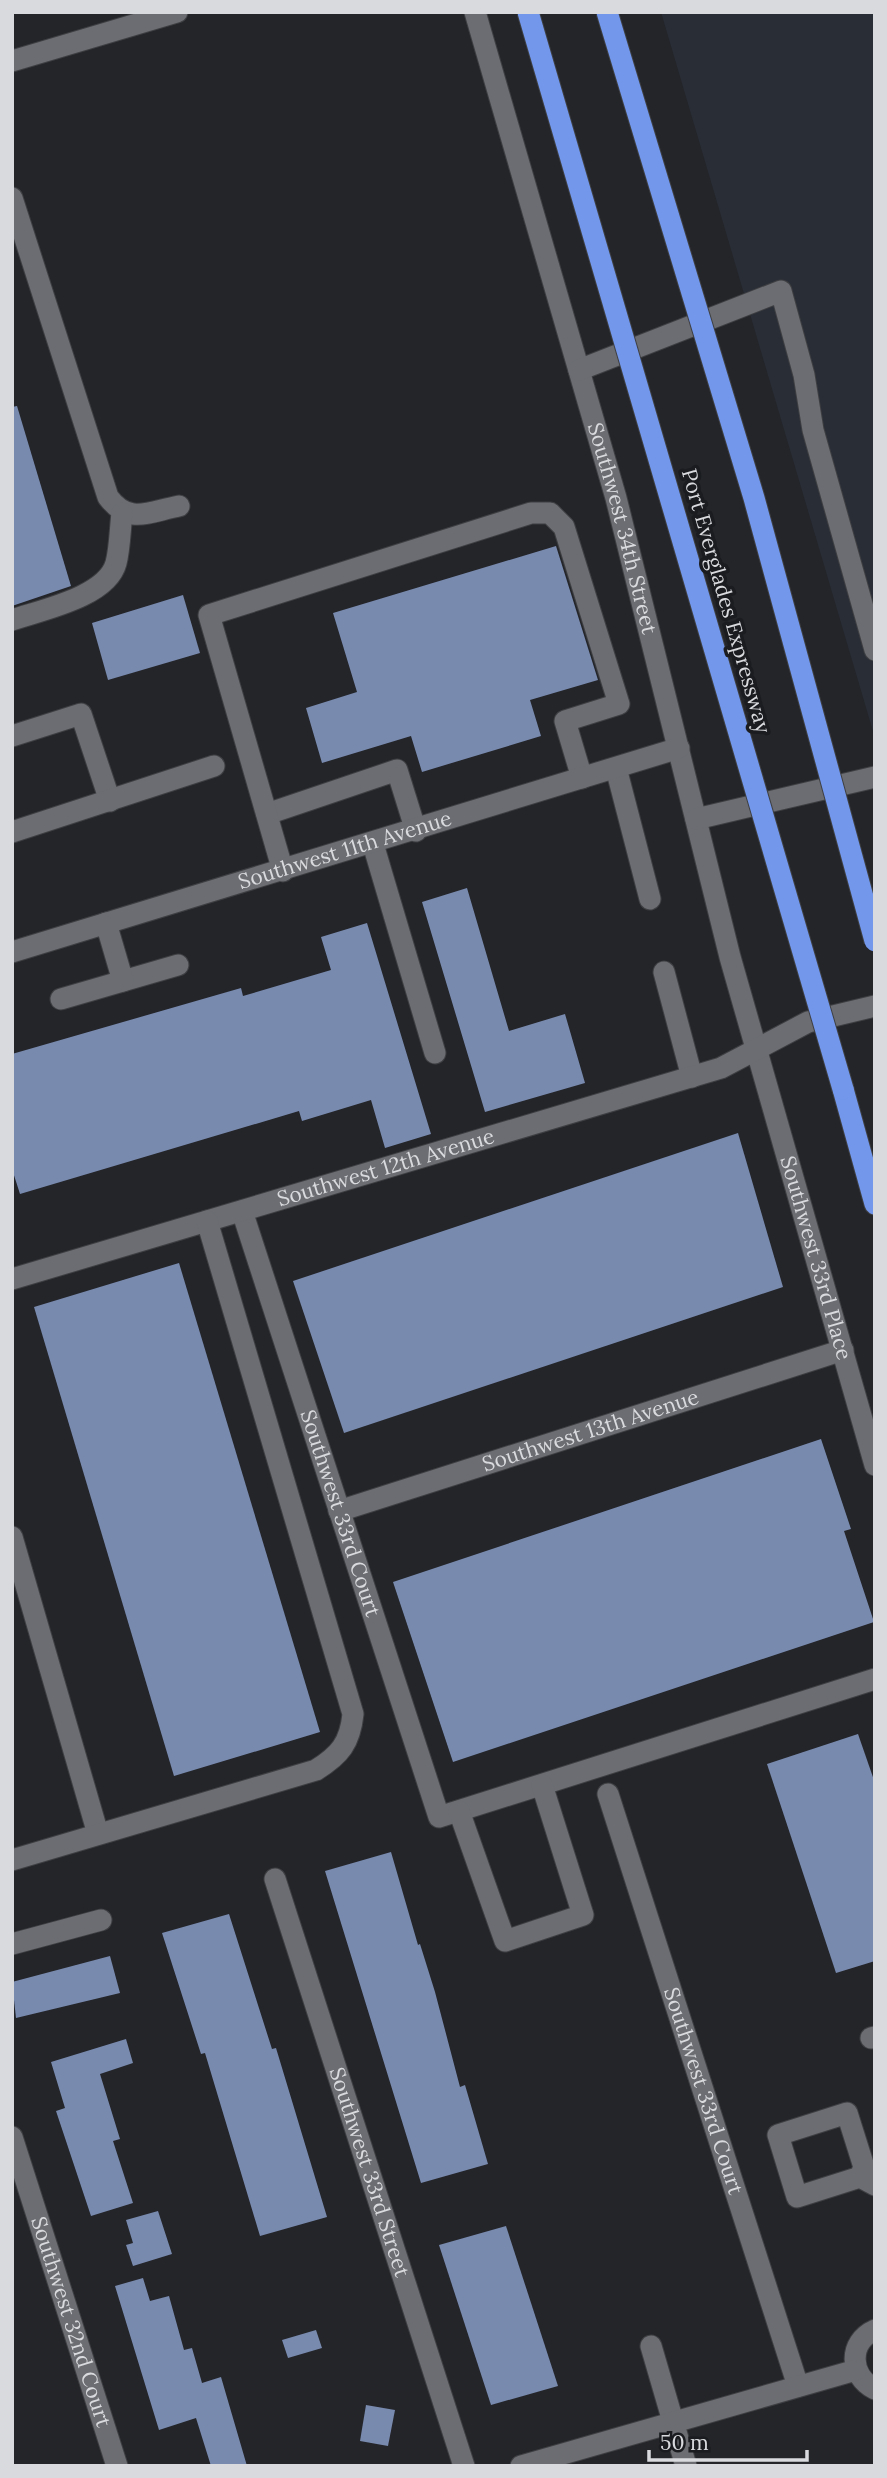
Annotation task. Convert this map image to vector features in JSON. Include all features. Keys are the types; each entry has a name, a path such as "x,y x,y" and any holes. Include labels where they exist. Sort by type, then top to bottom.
{"highway":[{"name":"Port Everglades Expressway","path":"528,12 875,1204"},
{"path":"607,12 754,498 875,941"}],"street":[{"path":"12,61 177,12"},
{"name":"Southwest 34th Street","path":"475,12 642,591 730,957 757,1049"},
{"path":"12,198 108,497 122,513 133,515 179,506"},
{"path":"579,370 781,291 804,375 813,430 875,650"},
{"path":"12,620 82,596 107,579 116,564 122,513"},
{"path":"284,870 209,615 531,513 550,513 564,527 619,704 565,721 582,778"},
{"path":"12,736 81,714 110,801"},
{"name":"Southwest 11th Avenue","path":"12,952 416,831 679,748"},
{"path":"12,832 214,766"},
{"path":"616,768 650,899"},
{"path":"267,814 397,770 416,831"},
{"path":"696,819 875,776"},
{"path":"373,844 435,1053"},
{"path":"106,923 123,981"},
{"path":"61,999 178,965"},
{"path":"664,972 692,1076"},
{"name":"Southwest 12th Avenue","path":"12,1279 721,1068 808,1023 875,1006"},
{"name":"Southwest 33rd Place","path":"757,1049 875,1465"},
{"name":"Southwest 33rd Court","path":"242,1211 340,1511 449,1814 505,1941 583,1915 542,1784"},
{"path":"12,1860 316,1770 338,1756 351,1735 353,1714 207,1222"},
{"name":"Southwest 13th Avenue","path":"340,1511 843,1350"},
{"path":"12,1537 98,1834"},
{"path":"449,1814 875,1679"},
{"name":"Southwest 33rd Court","path":"608,1794 798,2386"},
{"name":"Southwest 33rd Street","path":"275,1880 464,2466"},
{"path":"12,1944 101,1920"},
{"path":"847,2113 868,2181 797,2197 778,2134 847,2113"},
{"name":"Southwest 32nd Court","path":"12,2137 117,2466"},
{"path":"875,2330 862,2339 856,2348 856,2370 861,2378 875,2389"},
{"path":"650,2346 686,2466"},
{"path":"521,2466 856,2370"}],"shaded area":[{"path":"661,12 875,12 875,738"}],"building":[{"path":"17,406 71,586 12,606 12,407"},
{"path":"556,546 598,680 530,700 541,736 422,772 411,736 322,763 306,708 357,692 333,613"},
{"path":"183,595 200,653 108,680 92,623"},
{"path":"467,888 509,1031 565,1014 585,1083 485,1112 422,902"},
{"path":"367,923 431,1134 385,1148 371,1100 302,1121 299,1111 20,1194 12,1169 12,1054 241,988 243,996 331,970 321,937"},
{"path":"738,1133 783,1287 344,1433 293,1281"},
{"path":"179,1263 320,1732 174,1776 34,1307"},
{"path":"821,1439 851,1529 844,1531 874,1622 453,1762 393,1582"},
{"path":"858,1734 875,1783 875,1961 836,1973 767,1764"},
{"path":"391,1852 418,1945 420,1944 435,1992 460,2087 465,2085 488,2164 421,2183 325,1871"},
{"path":"229,1914 272,2049 276,2048 327,2217 260,2236 205,2053 201,2054 162,1933"},
{"path":"110,1956 120,1993 16,2018 12,1982"},
{"path":"126,2039 133,2063 100,2074 120,2139 113,2141 133,2203 91,2216 56,2111 65,2108 51,2062"},
{"path":"158,2211 172,2254 133,2266 126,2245 133,2243 126,2220"},
{"path":"506,2226 558,2386 491,2405 439,2245"},
{"path":"143,2278 150,2301 169,2296 184,2350 192,2348 202,2383 221,2377 247,2466 211,2466 196,2418 159,2430 115,2286"},
{"path":"316,2330 322,2348 288,2358 282,2340"},
{"path":"366,2405 395,2410 388,2446 360,2441"}]}
